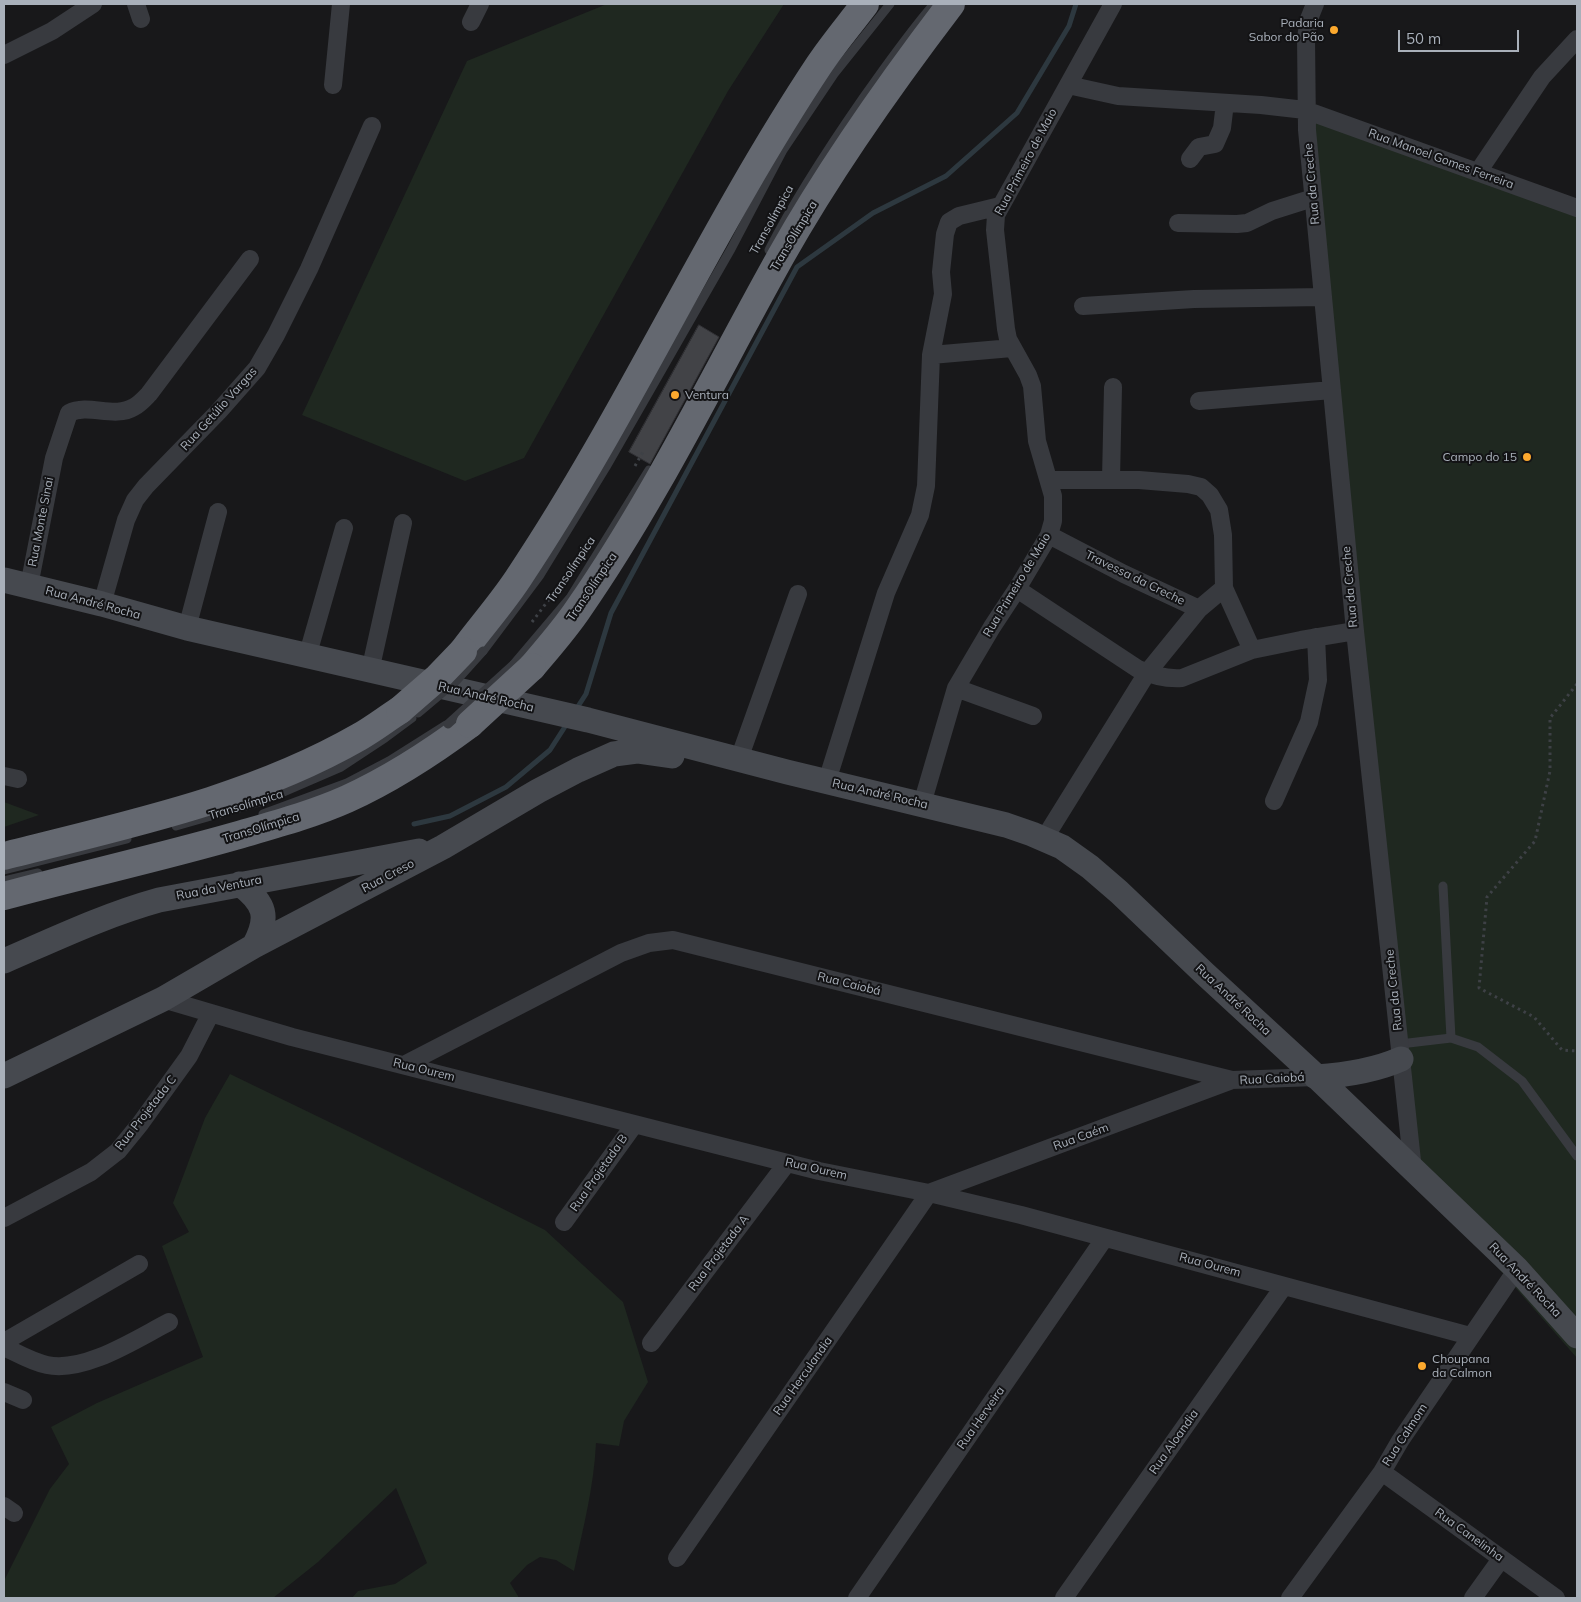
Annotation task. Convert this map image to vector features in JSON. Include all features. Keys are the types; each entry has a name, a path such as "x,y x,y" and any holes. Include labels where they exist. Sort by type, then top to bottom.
{"highway":[{"name":"TransOlímpica","path":"4,856 174,813 249,788 324,756 409,711 438,676 473,651 585,472 763,155 820,64 865,4"},
{"name":"TransOlímpica","path":"4,896 161,856 291,820 346,799 385,780 430,753 523,666 578,610 614,555 667,464 782,254 840,160 904,66 951,4"},
{"path":"4,914 76,890 161,856"}],"main road":[{"name":"Rua André Rocha","path":"4,580 102,604 187,628 588,720 787,772 1006,825 1062,847 1119,892 1204,974 1316,1076 1517,1269 1577,1336"},
{"name":"Rua Creso","path":"4,1076 163,999 254,946 443,846 538,791 614,754 637,751 662,754 742,773 787,772"},
{"name":"Rua da Ventura","path":"4,961 123,910 159,900 443,846"},
{"path":"240,884 252,893 260,903 264,918 261,934 254,946"},
{"path":"1316,1076 1359,1073 1388,1065 1401,1052"}],"street":[{"path":"4,55 52,31 93,4"},
{"path":"333,84 341,4"},
{"path":"471,22 480,4"},
{"name":"Rua Primeiro de Maio","path":"922,804 956,688 1049,534 1053,521 1054,507 1049,480 1037,441 1032,386 1028,374 1012,348 1006,329 995,230 996,215 1113,4"},
{"name":"Rua da Creche","path":"1315,4 1309,20 1306,38 1305,110 1355,632 1413,1170"},
{"path":"1478,172 1542,77 1577,40"},
{"name":"Rua Manoel Gomes Ferreira","path":"1068,84 1118,96 1305,110 1577,208"},
{"path":"1190,159 1199,147 1215,144 1222,128 1225,103"},
{"name":"Rua Getúlio Vargas","path":"102,604 126,520 135,500 257,368 276,335 309,268 372,126"},
{"path":"1178,223 1247,223 1272,211 1313,198"},
{"path":"827,781 886,593 920,515 926,486 931,354 943,294 941,272 945,234 949,222 959,216 1000,206"},
{"name":"Rua Monte Sinai","path":"29,586 54,458 69,413 78,408 117,412 134,407 149,394 250,259"},
{"path":"1083,306 1194,299 1323,296"},
{"path":"931,354 1012,348"},
{"path":"1110,479 1113,387"},
{"path":"1199,401 1332,390"},
{"path":"1049,480 1110,479 1188,484 1201,487 1210,495 1218,510 1223,535 1224,588 1252,650"},
{"path":"187,628 218,512"},
{"path":"370,671 403,523"},
{"path":"308,656 344,528"},
{"name":"Travessa da Creche","path":"1049,534 1124,574 1199,609 1224,588"},
{"path":"1017,589 1103,647 1147,673 1172,679 1182,678 1252,650 1355,632"},
{"path":"739,759 798,594"},
{"path":"1044,839 1147,673 1199,609"},
{"path":"1274,800 1309,722 1318,680 1316,638"},
{"path":"956,688 1033,716"},
{"name":"Rua Caiobá","path":"404,1065 621,953 649,943 674,940 1232,1080 1316,1076"},
{"name":"Rua Ourem","path":"163,999 292,1037 634,1125 819,1171 929,1193 1021,1215 1104,1239 1209,1265 1470,1336"},
{"name":"Rua Projetada C","path":"4,1218 91,1172 118,1151 140,1124 188,1056 211,1013"},
{"name":"Rua Caém","path":"929,1193 1232,1080"},
{"name":"Rua Projetada B","path":"564,1222 634,1125"},
{"name":"Rua Projetada A","path":"651,1342 787,1163"},
{"name":"Rua Herculandia","path":"677,1558 929,1193"},
{"name":"Rua Herveira","path":"857,1598 1104,1239"},
{"path":"4,1342 138,1264"},
{"name":"Rua Calmom","path":"1290,1598 1382,1472 1400,1441 1517,1269"},
{"name":"Rua Aloandia","path":"1064,1598 1284,1286"},
{"path":"4,1347 46,1365 63,1367 78,1365 98,1358 170,1322"},
{"path":"4,1392 23,1400"},
{"name":"Rua Canelinha","path":"1382,1472 1556,1598"},
{"path":"1473,1598 1501,1559"}],"lane":[{"name":"Transolímpica","path":"473,651 540,575 601,475 730,249 783,150 834,74 890,4"},
{"name":"Transolímpica","path":"767,255 780,229 832,142 907,35 934,4"},
{"name":"Transolímpica","path":"523,666 570,598 651,466"},
{"name":"Transolímpica","path":"170,827 260,802 341,766 386,738 409,711"},
{"name":"Transolímpica","path":"257,816 346,783 459,724"},
{"path":"4,870 132,838"},
{"path":"4,881 48,870"},
{"path":"1443,886 1451,1038"},
{"path":"1401,1052 1451,1038 1478,1047 1522,1081 1577,1156"}],"path":[{"path":"630,474 644,450"},
{"path":"536,616 570,572"},
{"path":"1577,684 1550,718 1550,771 1535,841 1487,897 1479,988 1534,1017 1562,1050 1577,1051"}],"shaded area":[{"path":"607,4 784,4 728,91 524,458 465,481 302,415 467,61"},
{"path":"1307,114 1577,212 1577,1358 1407,1164"},
{"path":"4,802 39,815 4,827"},
{"path":"230,1074 545,1230 623,1302 648,1382 624,1421 619,1446 596,1443 591,1491 574,1571 556,1560 540,1557 527,1565 510,1583 518,1598 352,1598 358,1591 395,1584 427,1563 396,1488 318,1562 273,1598 4,1598 4,1581 50,1489 69,1464 51,1427 97,1403 203,1357 162,1246 189,1232 173,1203 205,1118"}],"building":[{"name":"Ventura","path":"699,325 719,337 650,464 629,452"}],"waterway":[{"path":"575,711 586,694 611,613 797,267 873,213 946,176 1017,113 1069,26 1076,4"},
{"path":"414,824 450,816 506,787 550,750 568,722"}],"place":[{"name":"Padaria Sabor do Pão","path":"1334,30"},
{"name":"Ventura","path":"675,395"},
{"name":"Campo do 15","path":"1527,457"},
{"name":"Choupana da Calmon","path":"1422,1366"}]}
